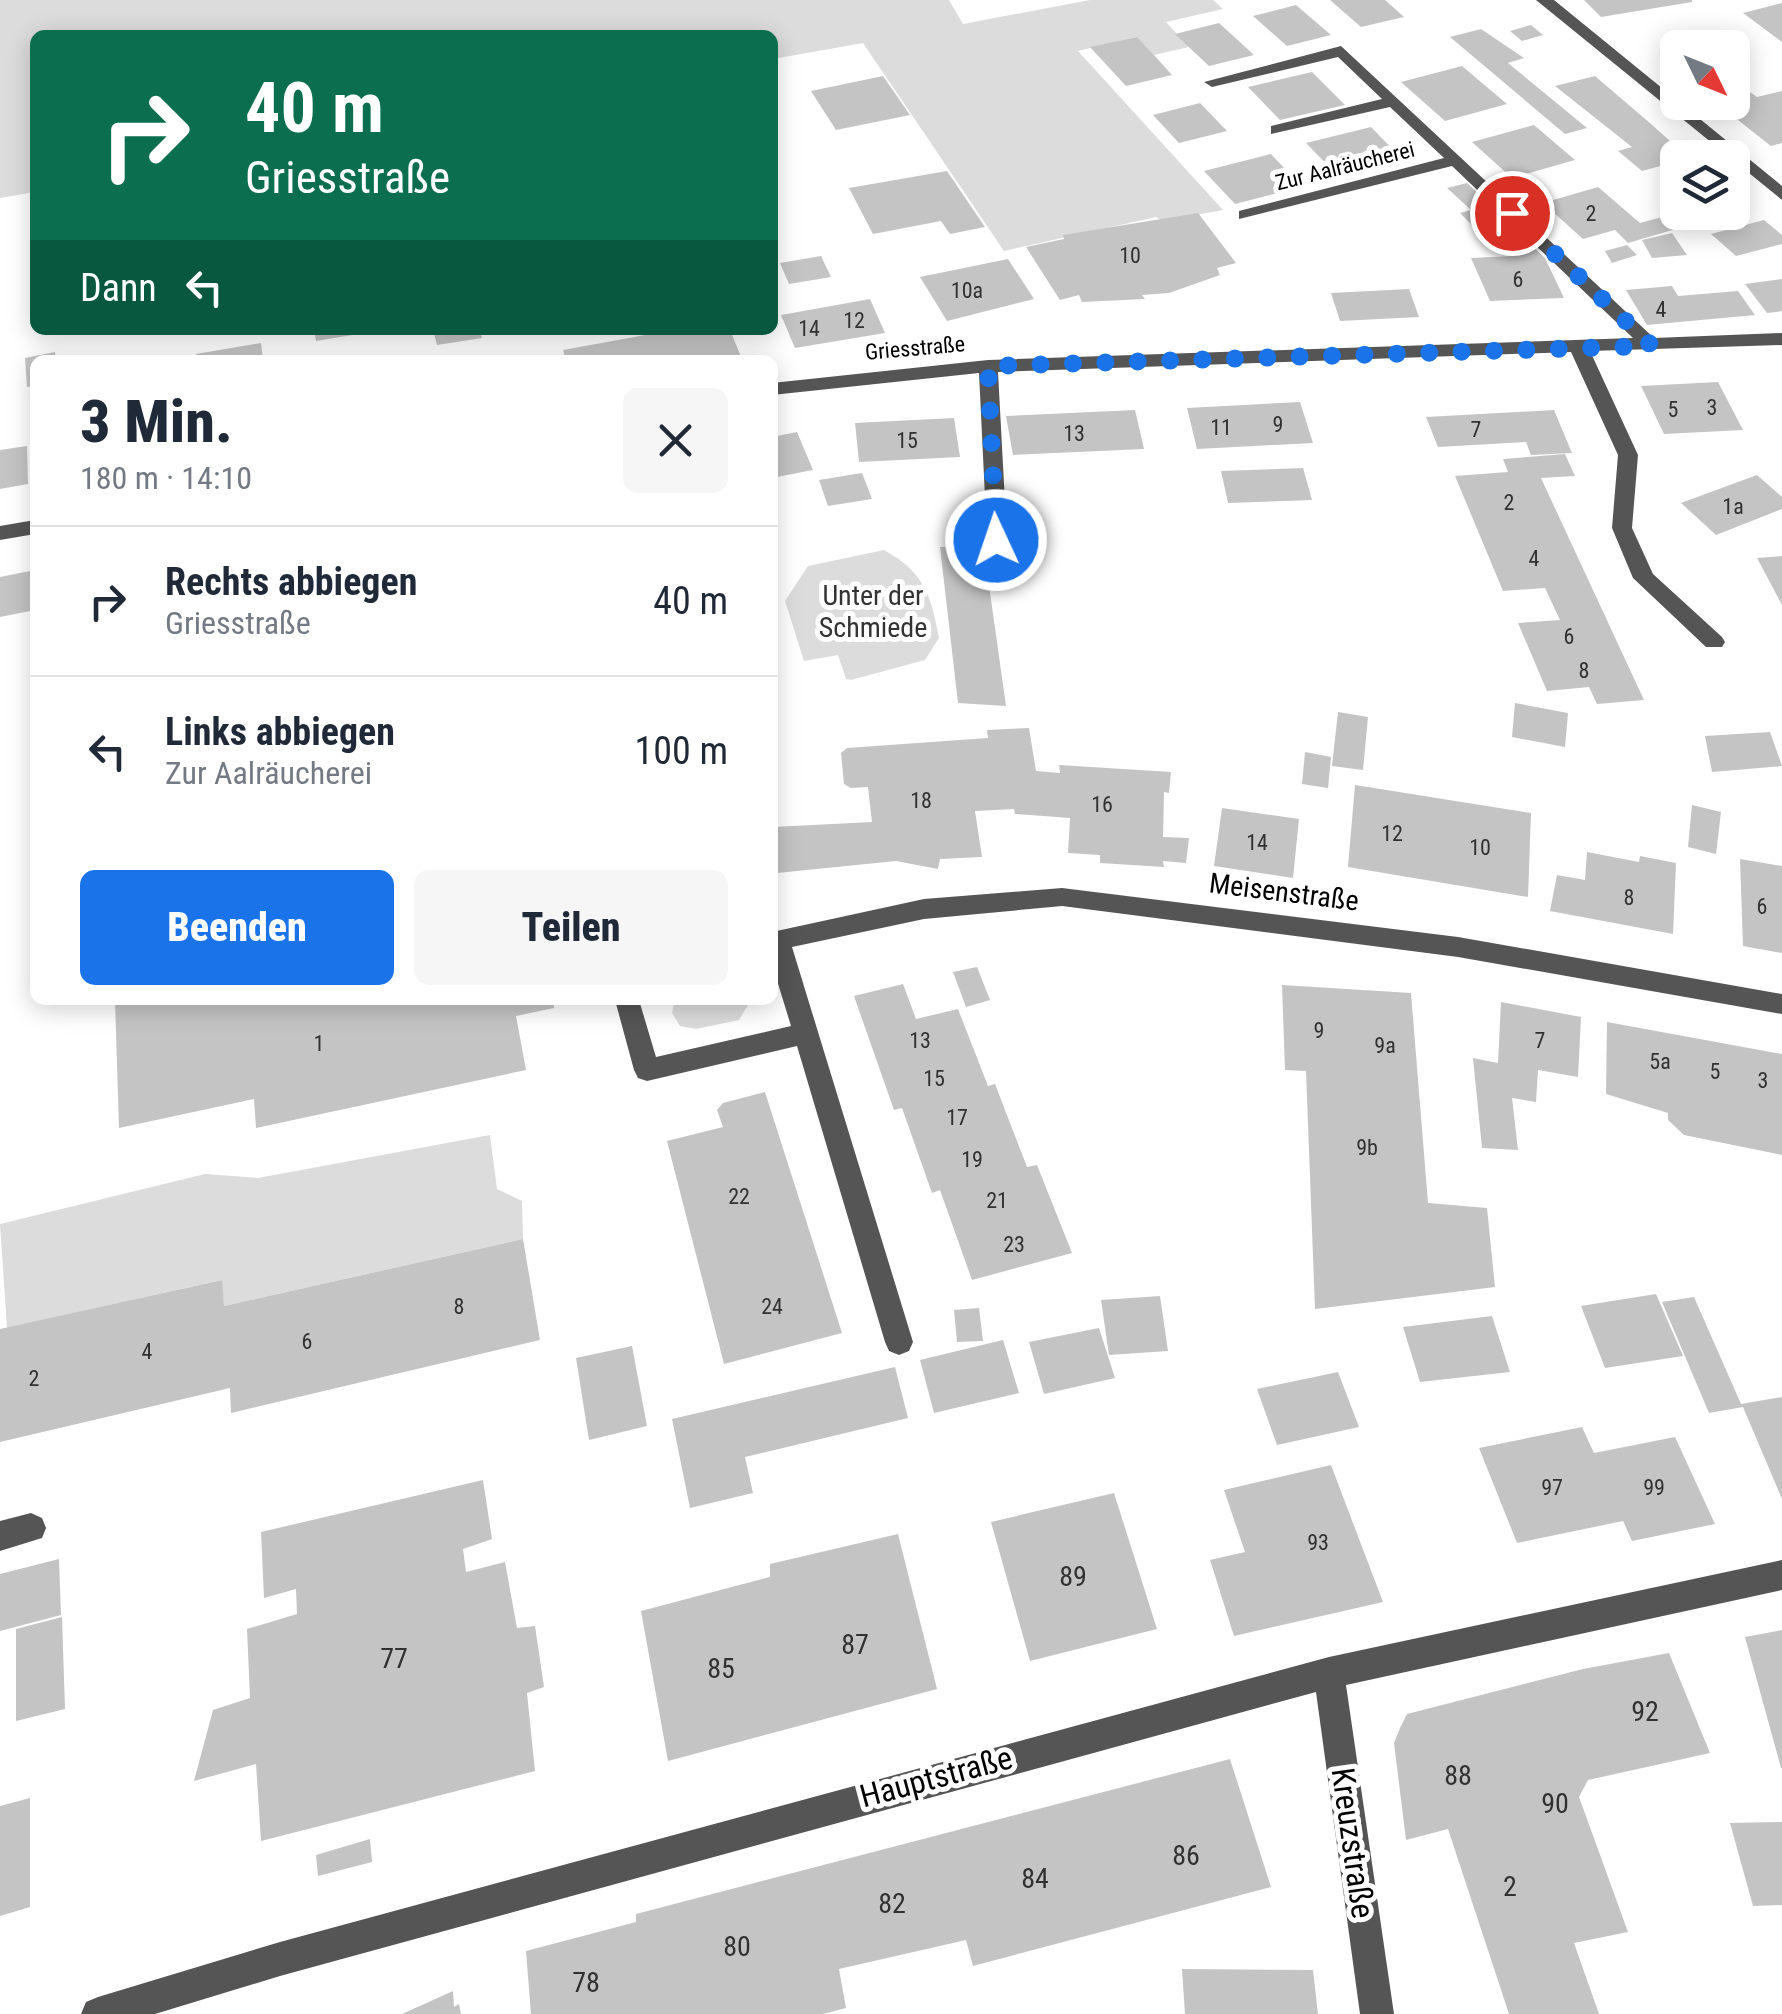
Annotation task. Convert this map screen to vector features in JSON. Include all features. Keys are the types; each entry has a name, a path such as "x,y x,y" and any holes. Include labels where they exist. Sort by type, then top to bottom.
{"street":[{"path":"1544,0 1782,195"},
{"name":"Zur Aalräucherei","path":"1212,82 1341,51 1652,346"},
{"name":"Zur Aalräucherei","path":"1277,130 1394,101"},
{"name":"Zur Aalräucherei","path":"1245,214 1456,160"},
{"name":"Griesstraße","path":"778,389 988,366 1782,339"},
{"path":"1579,348 1628,455 1622,528 1644,578 1714,642"},
{"path":"988,366 996,540"},
{"path":"0,534 30,528"},
{"name":"Meisenstraße","path":"778,940 924,908 1062,897 1458,947 1782,1004"},
{"name":"Meisenstraße","path":"778,951 899,1342"},
{"path":"629,1005 646,1070 804,1034"},
{"path":"0,1536 30,1528"},
{"name":"Hauptstraße","path":"98,2014 280,1959 1330,1672 1782,1575"},
{"name":"Kreuzstraße","path":"1330,1672 1377,2014"}],"green space":[{"path":"0,0 949,0 963,24 1090,0 1213,0 1223,9 1166,22 1189,47 1154,55 1136,37 1078,51 1223,210 1162,221 1156,217 1004,251 863,43 778,58 778,30 30,30 30,193 0,198"},
{"name":"Unter der Schmiede","path":"884,550 917,576 929,597 939,638 925,660 851,680 846,679 838,655 804,661 785,601 808,566"},
{"path":"674,1005 748,1005 739,1020 696,1029 680,1026 672,1013"},
{"path":"490,1135 497,1189 522,1201 523,1239 224,1306 221,1280 7,1328 0,1224 205,1174 258,1178"}],"building":[{"path":"1330,0 1385,0 1404,17 1361,27"},
{"path":"1584,0 1692,0 1692,2 1601,17"},
{"path":"1782,3 1782,42 1743,13"},
{"path":"1296,5 1331,35 1287,46 1253,16"},
{"path":"1219,23 1254,55 1209,66 1175,34"},
{"path":"1531,25 1543,35 1522,41 1510,31"},
{"path":"1481,29 1524,58 1508,63 1587,128 1565,134 1450,37"},
{"path":"1137,37 1172,75 1126,86 1090,47"},
{"path":"1462,66 1507,104 1445,121 1401,82"},
{"path":"1312,72 1345,105 1280,120 1248,87"},
{"path":"883,76 910,115 836,130 811,91"},
{"path":"1595,76 1668,140 1660,140 1660,166 1642,171 1618,151 1632,147 1555,86"},
{"path":"1782,91 1782,143 1771,146 1738,120 1750,120 1750,92 1757,97"},
{"path":"1200,103 1227,131 1179,143 1153,115"},
{"path":"1534,125 1575,160 1512,178 1472,142"},
{"path":"1371,127 1405,162 1340,178 1306,143"},
{"path":"1271,154 1302,187 1235,204 1204,171"},
{"path":"947,171 985,227 950,234 941,221 873,234 849,188"},
{"path":"1467,183 1545,258 1564,298 1490,301 1471,258 1514,256 1486,228 1477,230 1460,213 1471,210 1447,188"},
{"path":"1598,187 1640,223 1660,218 1660,230 1673,230 1628,243 1615,230 1583,239 1543,203"},
{"path":"1198,213 1236,263 1217,268 1220,275 1169,293 1142,295 1145,299 1082,302 1079,295 1060,300 1026,247 1064,239 1063,235"},
{"path":"1764,220 1782,235 1782,244 1736,256 1711,234 1750,230 1750,224"},
{"path":"1672,233 1687,255 1652,258 1642,240"},
{"path":"1627,245 1637,255 1612,263 1605,251"},
{"path":"821,256 831,277 789,284 780,263"},
{"path":"1008,259 1034,299 947,321 920,277"},
{"path":"1782,279 1782,311 1776,312 1767,313 1745,284"},
{"path":"1672,286 1678,296 1738,291 1755,315 1647,325 1626,290"},
{"path":"1409,289 1419,317 1340,321 1331,293"},
{"path":"870,299 885,333 795,348 781,315"},
{"path":"315,335 352,335 316,341"},
{"path":"434,335 482,338 437,345"},
{"path":"646,335 732,335 740,355 564,355 563,350"},
{"path":"261,343 262,355 196,355"},
{"path":"30,357 27,387 25,358"},
{"path":"1718,382 1743,430 1664,434 1641,386"},
{"path":"1300,402 1313,443 1197,449 1187,408"},
{"path":"1135,410 1144,449 1013,455 1006,416"},
{"path":"1554,410 1572,453 1531,455 1526,442 1438,447 1426,417"},
{"path":"954,418 960,457 859,462 855,423"},
{"path":"797,432 813,470 778,477 778,436"},
{"path":"27,446 28,484 0,489 0,450"},
{"path":"1565,454 1575,476 1541,478 1644,700 1597,704 1589,687 1547,691 1518,623 1560,620 1545,588 1503,591 1455,476 1508,472 1503,459"},
{"path":"1303,468 1312,500 1228,503 1221,471"},
{"path":"862,473 872,499 828,506 819,480"},
{"path":"1757,475 1782,497 1782,509 1716,535 1681,503"},
{"path":"969,546 970,558 985,557 1006,706 958,703 940,547"},
{"path":"1782,556 1782,605 1757,558"},
{"path":"30,571 30,611 0,617 0,577"},
{"path":"1515,703 1568,713 1565,747 1512,737"},
{"path":"1338,712 1368,717 1363,770 1332,766"},
{"path":"1029,728 1036,771 1060,773 1059,765 1171,772 1169,793 1164,792 1163,837 1189,838 1186,863 1163,861 1164,867 1100,863 1100,855 1068,853 1070,818 1015,814 1014,809 975,811 982,857 940,859 938,869 896,861 778,873 778,827 872,822 868,787 851,788 844,784 841,753 847,748 988,738 987,730"},
{"path":"1770,732 1782,766 1712,772 1705,736"},
{"path":"1305,752 1331,757 1328,788 1302,784"},
{"path":"1355,785 1531,813 1528,897 1348,867"},
{"path":"1692,805 1721,812 1716,854 1688,847"},
{"path":"1222,808 1299,819 1293,878 1214,866"},
{"path":"1587,852 1639,862 1640,856 1676,863 1673,934 1550,911 1557,875 1585,880"},
{"path":"1740,859 1782,866 1782,953 1743,946"},
{"path":"977,967 990,1000 966,1007 953,972"},
{"path":"903,984 916,1019 958,1009 988,1086 995,1084 1027,1167 1037,1165 1072,1253 972,1280 940,1190 932,1193 902,1108 894,1110 854,996"},
{"path":"1282,985 1411,993 1428,1203 1487,1208 1495,1287 1315,1309 1306,1071 1285,1070"},
{"path":"1501,1002 1581,1017 1578,1077 1538,1070 1536,1102 1512,1098 1518,1150 1482,1148 1473,1058 1498,1063"},
{"path":"115,1005 554,1005 516,1016 526,1070 256,1128 254,1099 119,1128"},
{"path":"1607,1022 1782,1054 1782,1155 1684,1135 1668,1120 1668,1113 1606,1094"},
{"path":"765,1092 842,1333 724,1364 667,1141 723,1127 717,1110 723,1103"},
{"path":"523,1239 540,1340 231,1413 230,1388 0,1442 0,1329 222,1280 224,1306"},
{"path":"1656,1294 1683,1356 1605,1368 1581,1306"},
{"path":"1160,1296 1168,1351 1109,1355 1101,1300"},
{"path":"1694,1297 1741,1404 1782,1397 1782,1499 1743,1407 1709,1413 1662,1302"},
{"path":"979,1308 983,1341 957,1342 954,1310"},
{"path":"1492,1316 1510,1372 1420,1382 1403,1327"},
{"path":"1099,1328 1115,1378 1044,1394 1029,1342"},
{"path":"1003,1340 1019,1393 934,1413 920,1360"},
{"path":"632,1346 647,1426 589,1440 576,1358"},
{"path":"895,1367 908,1418 745,1457 753,1493 690,1508 672,1419"},
{"path":"1338,1372 1359,1427 1277,1445 1257,1389"},
{"path":"1582,1427 1594,1453 1675,1437 1715,1524 1632,1541 1623,1521 1517,1543 1479,1448"},
{"path":"1331,1465 1383,1602 1234,1636 1210,1560 1245,1552 1224,1490"},
{"path":"483,1480 492,1539 463,1549 466,1572 505,1562 517,1628 535,1626 544,1687 527,1693 535,1771 261,1841 256,1764 194,1781 213,1710 250,1698 247,1629 297,1614 296,1589 264,1598 261,1532"},
{"path":"1114,1493 1157,1629 1030,1661 991,1522"},
{"path":"898,1534 937,1689 668,1761 641,1611 770,1577 770,1564"},
{"path":"59,1559 61,1615 0,1631 0,1574"},
{"path":"62,1617 65,1709 16,1721 16,1629"},
{"path":"1782,1630 1782,1768 1781,1768 1745,1637"},
{"path":"1669,1653 1710,1753 1588,1780 1579,1797 1628,1932 1574,1943 1599,2014 1509,2014 1448,1829 1406,1840 1394,1743 1400,1728 1407,1714 1583,1669"},
{"path":"1230,1759 1271,1887 973,1966 966,1940 839,1969 846,2008 823,2014 531,2014 526,1951 636,1922 636,1914"},
{"path":"30,1798 30,1907 0,1916 0,1806"},
{"path":"1782,1822 1782,1905 1753,1906 1730,1823"},
{"path":"370,1839 372,1862 318,1876 316,1855"},
{"path":"1182,1969 1313,1970 1318,2014 1185,2014"},
{"path":"453,1991 454,2007 459,2004 461,2014 402,2014"}],"route":[{"path":"996,540 988,366 1652,346 1512,213"}]}
